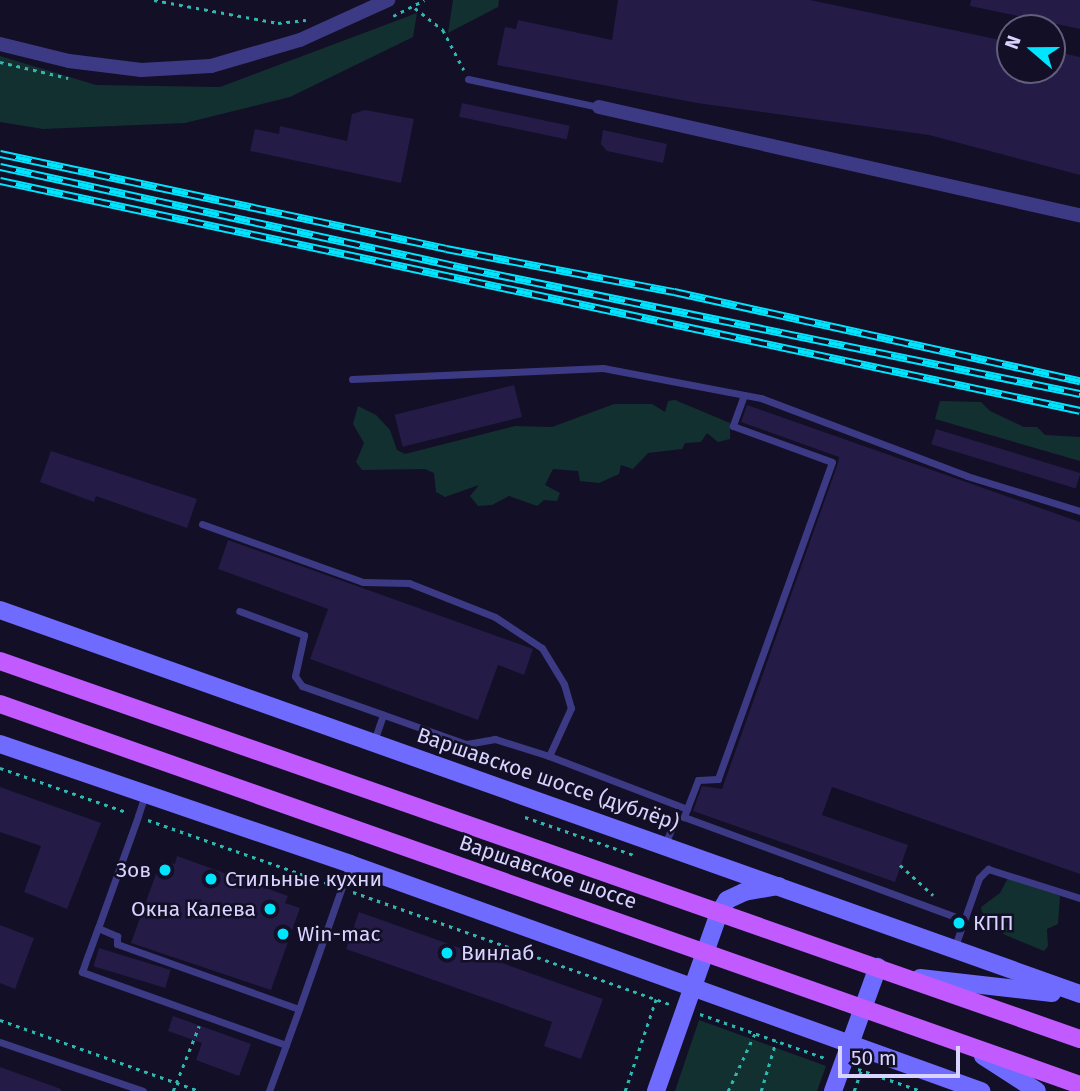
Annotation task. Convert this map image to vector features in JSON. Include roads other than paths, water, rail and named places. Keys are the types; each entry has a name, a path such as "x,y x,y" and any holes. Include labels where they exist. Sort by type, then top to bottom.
{"main road":[{"name":"Варшавское шоссе","path":"0,661 1080,1039"},
{"name":"Варшавское шоссе","path":"0,704 1080,1085"}],"street":[{"path":"0,44 69,61 141,70 211,66 300,40 388,0"},
{"path":"599,107 1080,215"},
{"name":"Варшавское шоссе (дублёр)","path":"0,610 785,886 1080,996"},
{"path":"0,744 693,985 981,1091"},
{"path":"656,1091 719,913 727,900 744,892 785,886"},
{"path":"833,1091 878,967"},
{"path":"902,976 1080,996"},
{"path":"962,1044 1037,1091"}],"lane":[{"path":"468,79 599,107"},
{"path":"352,379 603,369 744,395 1080,511"},
{"path":"744,395 733,426 832,462 718,779 698,780 684,817 962,919"},
{"path":"202,524 363,582 409,583 451,597 495,617 542,648 564,684 571,708 549,756"},
{"path":"239,611 304,635 295,676 302,686 466,744 495,739 549,756 687,809"},
{"path":"374,741 383,715"},
{"path":"146,794 98,928 92,956 82,972 286,1045"},
{"path":"665,844 673,825"},
{"path":"269,1091 350,864"},
{"path":"953,950 979,878 988,870 999,869 1080,898"},
{"path":"98,928 117,936 117,944 299,1009"},
{"path":"0,1042 143,1091"}],"railway":[{"path":"0,154 446,249 674,292 1080,381"},
{"path":"0,167 468,269 1080,394"},
{"path":"0,181 1080,411"}],"place":[{"name":"Зов","path":"165,870"},
{"name":"Стильные кухни","path":"211,879"},
{"name":"Окна Калева","path":"270,909"},
{"name":"КПП","path":"959,923"},
{"name":"Win-mac","path":"283,934"},
{"name":"Винлаб","path":"447,953"}]}
